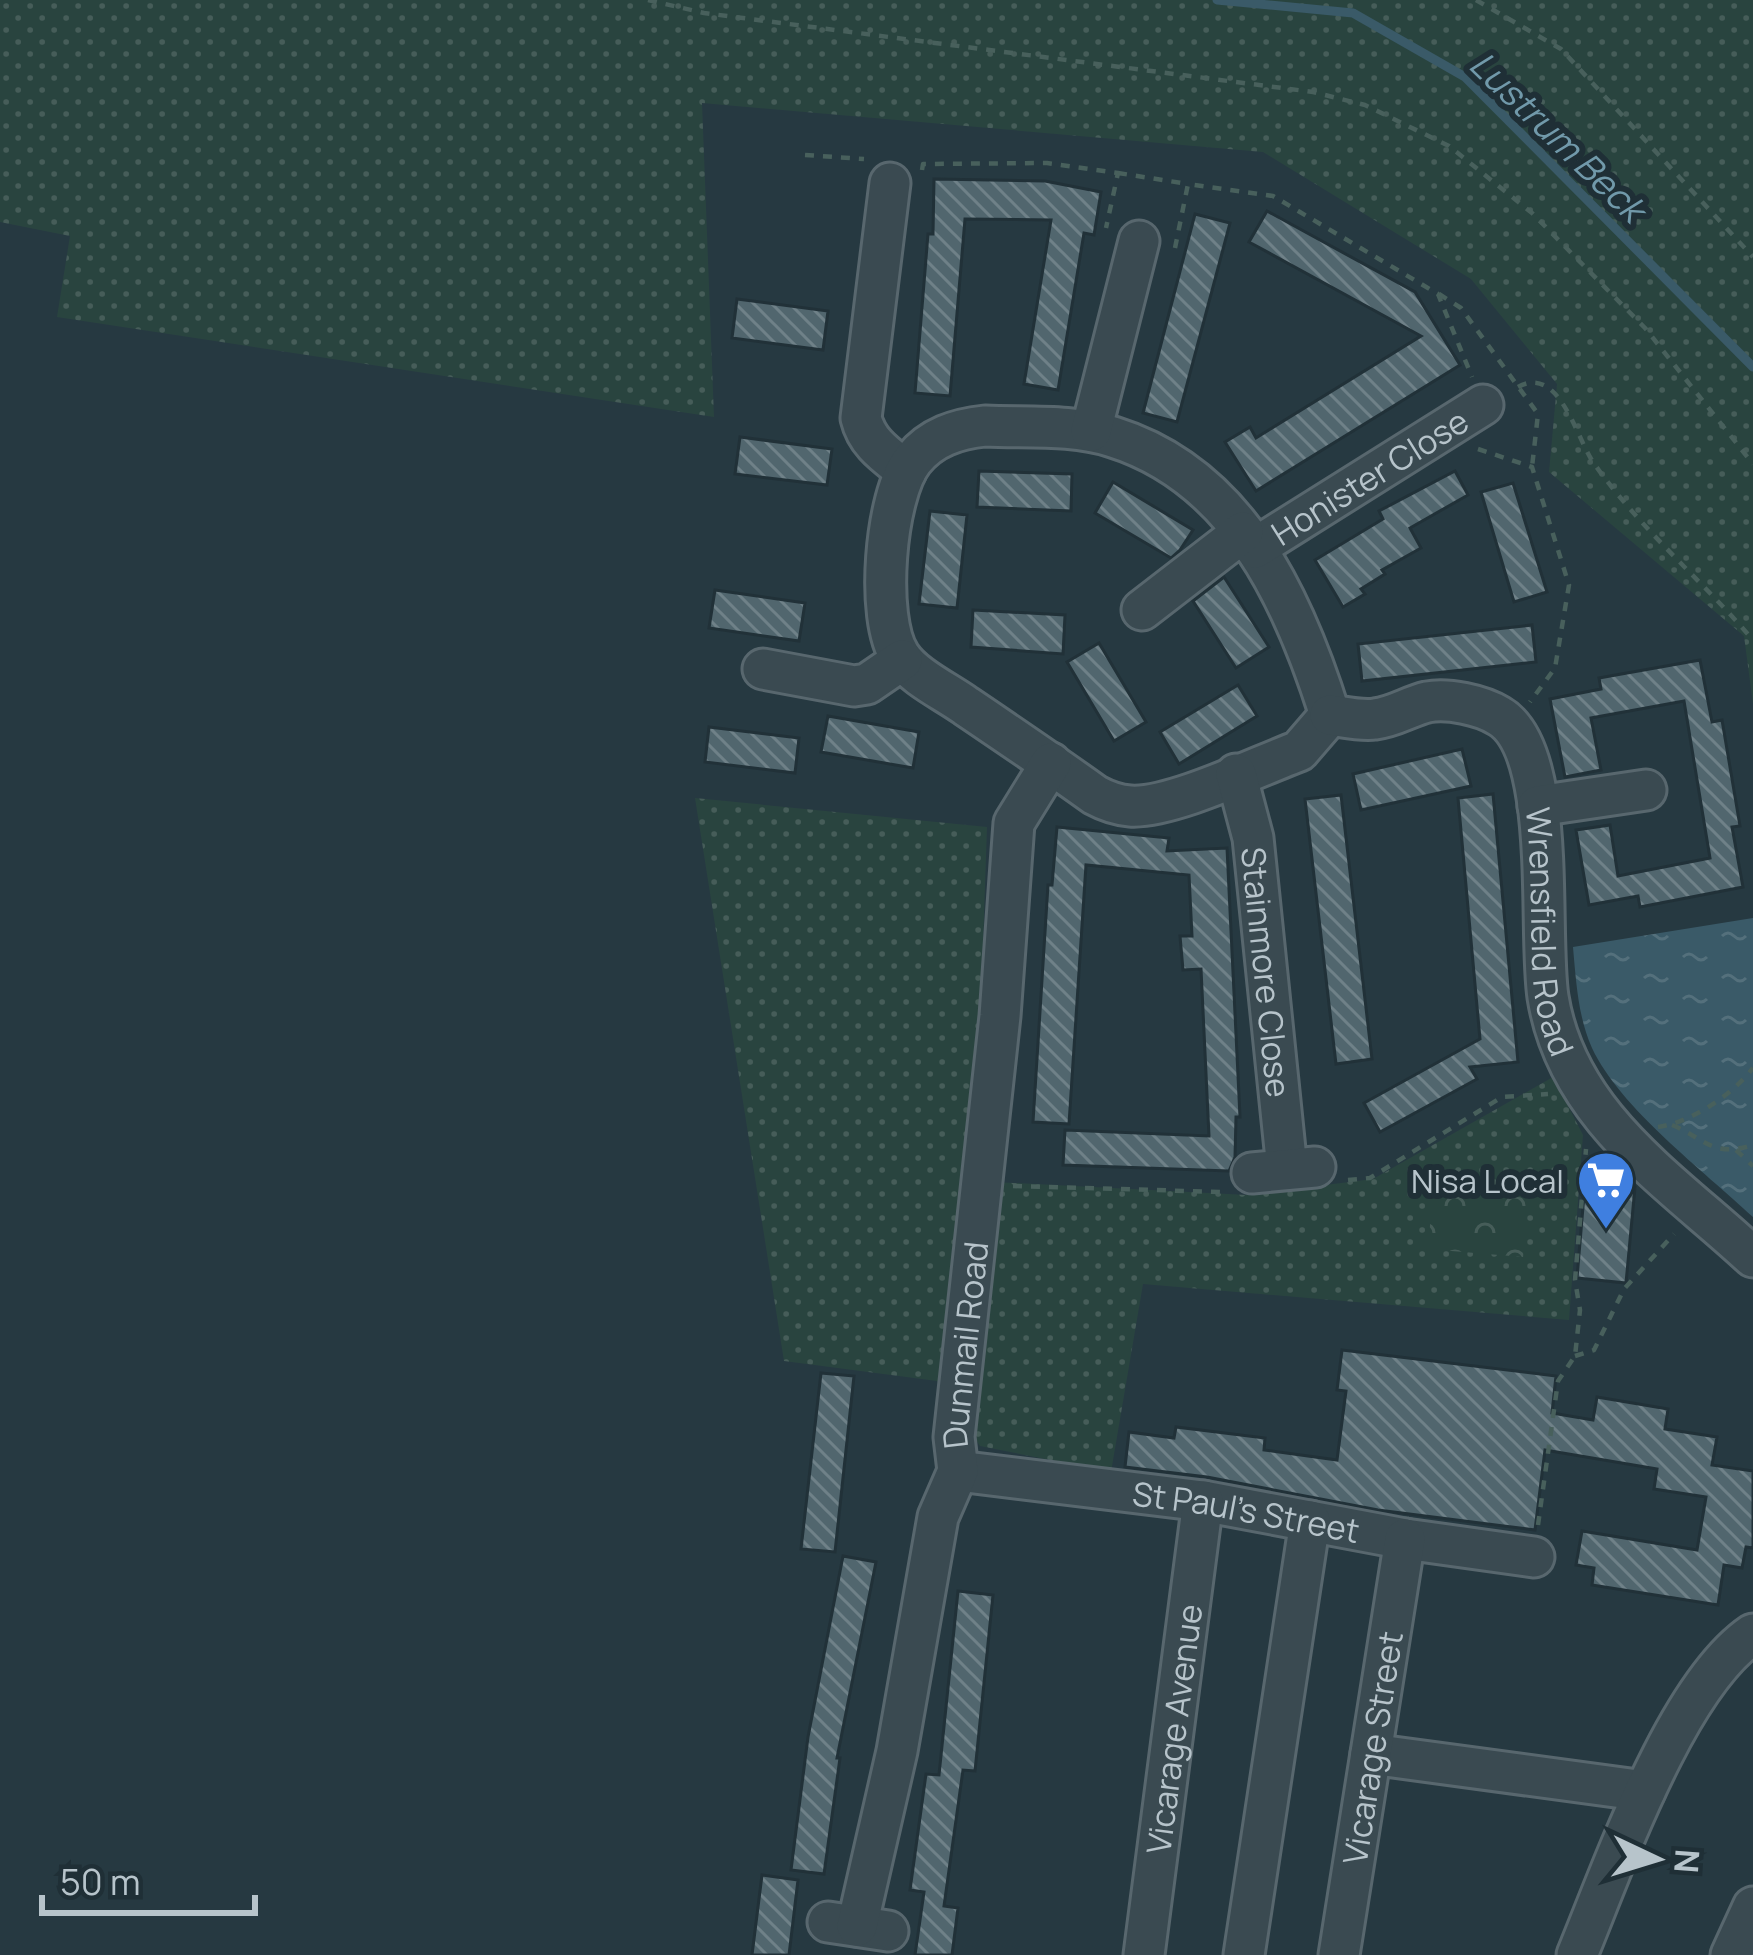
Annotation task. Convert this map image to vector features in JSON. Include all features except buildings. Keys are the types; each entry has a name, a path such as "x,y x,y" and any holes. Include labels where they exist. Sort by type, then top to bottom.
{"street":[{"path":"896,200 861,418 873,444 905,471"},
{"path":"1090,431 1140,241"},
{"name":"Honister Close","path":"1142,610 1249,540 1483,405"},
{"path":"985,426 1090,431 1135,446 1192,478 1249,540 1289,603 1330,715 1299,751 1162,803 1134,807 1094,795 902,660 886,622 885,597 895,502 905,471 930,444 961,429 985,426"},
{"path":"763,669 854,686 867,684 902,660"},
{"path":"1330,715 1369,720 1442,701 1487,710 1504,719 1519,736"},
{"name":"Wrensfield Road","path":"1519,736 1532,761 1538,806 1547,992 1573,1075 1601,1117 1753,1257"},
{"name":"Dunmail Road","path":"858,1926 898,1751 938,1517 958,1471 953,1437 998,1039 1014,823 1051,763"},
{"name":"Stainmore Close","path":"1236,775 1253,838 1285,1170"},
{"path":"1538,806 1646,790"},
{"name":"St Paul's Street","path":"958,1471 1203,1501 1405,1539 1534,1557"},
{"name":"Vicarage Avenue","path":"1144,1955 1203,1501"},
{"path":"1244,1955 1310,1521"},
{"name":"Vicarage Street","path":"1339,1955 1405,1539"},
{"path":"1577,1955 1646,1791 1702,1686 1753,1634"},
{"path":"1371,1754 1646,1791"},
{"path":"1731,1955 1753,1907"}],"path":[{"path":"648,0 704,13 1313,92 1365,105 1449,146 1532,213 1645,328 1753,464"},
{"path":"1476,0 1561,50 1753,257"},
{"path":"896,200 918,210 923,164 1047,164 1273,196 1461,308 1538,414 1532,467 1569,585 1555,668 1532,696 1519,736"},
{"path":"1118,173 1105,233 1174,248 1188,184"},
{"path":"1438,294 1483,405"},
{"path":"1518,387 1534,382 1562,400 1582,447 1621,502 1753,640"},
{"path":"1444,430 1532,467"},
{"path":"1633,1147 1655,1128 1672,1125 1727,1094 1753,1068"},
{"path":"1534,1557 1558,1381 1575,1356 1580,1310 1575,1280 1587,1139 1601,1117"},
{"path":"1672,1125 1708,1148 1736,1150 1753,1144"},
{"path":"1736,1150 1753,1166"},
{"path":"1575,1356 1594,1350 1624,1289 1699,1207"}],"green space":[{"path":"0,0 1753,0 1753,704 1744,636 1549,472 1557,384 1471,279 1263,152 702,103 714,417 57,317 70,236 0,222"},
{"path":"695,798 987,827 975,1181 1247,1195 1373,1179 1553,1077 1583,1135 1569,1320 1143,1284 1111,1472 980,1446 937,1381 784,1361"},
{"path":"1433,1190 1529,1198 1523,1257 1428,1249"}],"water":[{"path":"1753,918 1753,1217 1642,1116 1605,1071 1584,1024 1573,947"}],"waterway":[{"name":"Lustrum Beck","path":"1217,0 1353,13 1465,77 1753,367"}],"place":[{"name":"Nisa Local","path":"1606,1231"}]}
